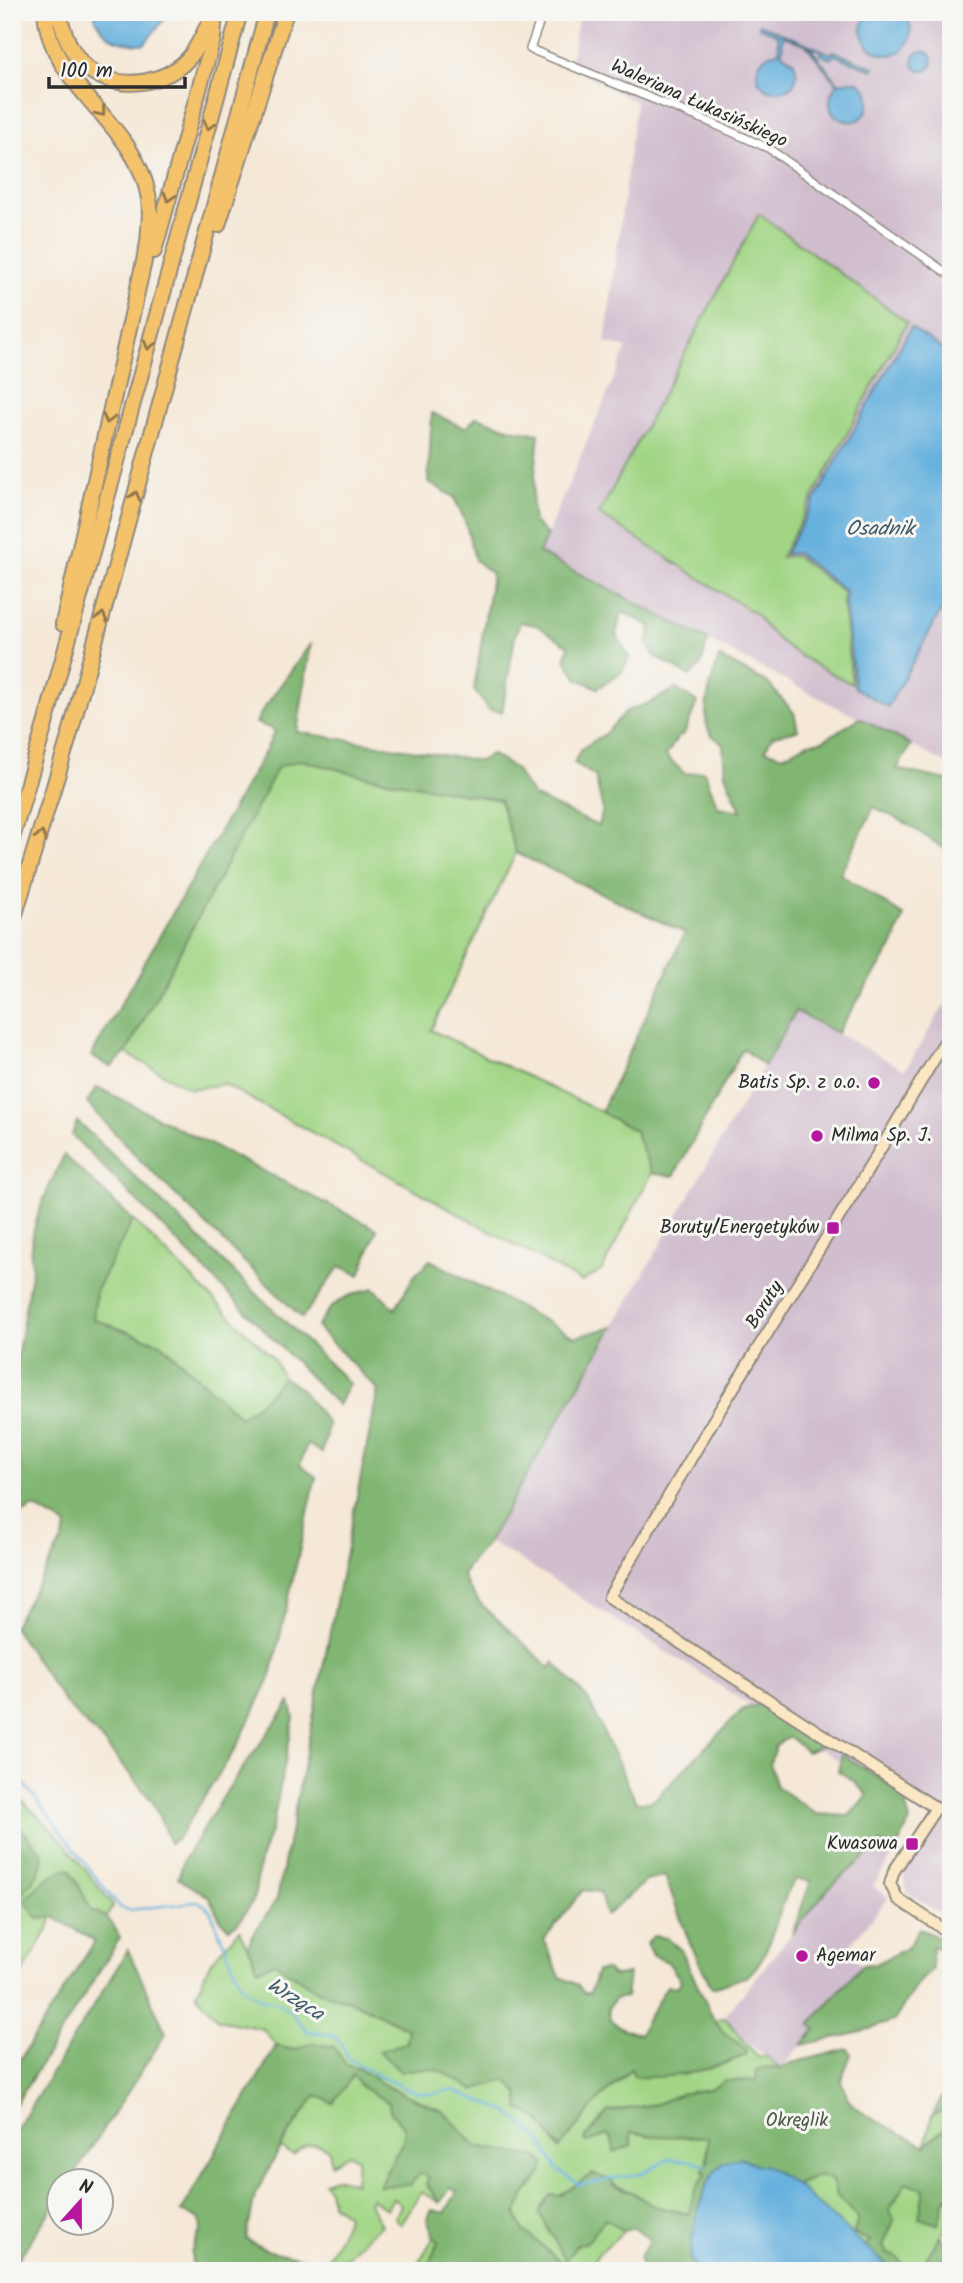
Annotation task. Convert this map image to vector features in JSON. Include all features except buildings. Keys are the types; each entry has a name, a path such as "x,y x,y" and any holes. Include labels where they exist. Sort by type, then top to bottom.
{"highway":[{"path":"46,12 52,48 65,71 124,140 136,160 148,192 151,212 148,243 60,642 46,721"},
{"path":"58,12 65,36 78,58 90,70 119,83 136,83 163,77 188,59 215,12"},
{"path":"115,391 213,38 215,12"},
{"path":"12,838 240,12"},
{"path":"12,924 69,737 267,12"},
{"path":"186,311 237,170 286,12"}],"street":[{"name":"Waleriana Łukasińskiego","path":"543,12 530,49 768,148 951,276"},
{"name":"Boruty","path":"951,1031 609,1597 936,1808 894,1871 890,1884 898,1899 951,1934"}],"shaded area":[{"path":"579,12 951,12 951,766 539,553 627,348 605,343 636,102 570,67"},
{"path":"951,994 951,1920 908,1893 902,1870 932,1820 523,1561 488,1542 796,1011 905,1070"},
{"path":"881,1843 895,1851 873,1886 888,1898 845,1951 862,1965 810,2024 816,2029 780,2069 741,2036 724,2017 828,1889"}],"green space":[{"path":"759,214 907,322 781,557 796,556 843,592 852,684 800,656 776,638 757,615 599,514"},
{"path":"432,413 465,428 477,417 511,429 539,434 532,505 534,522 547,535 539,553 708,640 701,665 690,676 655,656 647,644 651,626 622,612 616,633 629,657 622,672 598,688 578,679 565,660 569,646 536,625 520,622 515,636 502,712 489,710 474,690 492,574 475,560 466,524 454,497 428,482"},
{"path":"311,643 297,732 480,761 491,754 515,769 533,796 598,826 603,810 595,776 574,763 581,749 605,734 626,711 676,689 697,702 684,734 677,738 666,756 685,774 704,771 718,807 741,811 725,774 723,744 711,734 707,726 706,707 719,657 768,683 794,713 798,730 772,736 765,750 783,756 808,743 822,741 860,718 911,745 897,769 951,781 951,853 904,822 874,807 840,874 904,916 892,947 837,1033 796,1011 764,1066 743,1048 674,1176 652,1173 635,1131 601,1112 685,933 516,853 500,800 364,776 301,760 278,767 126,1053 111,1067 91,1056 266,750 275,730 256,723 262,711"},
{"path":"300,760 364,776 500,800 516,853 431,1030 635,1131 652,1173 602,1270 582,1282 224,1084 190,1089 126,1053 278,767"},
{"path":"97,1087 377,1229 360,1275 340,1266 302,1318 141,1161 87,1103"},
{"path":"77,1121 349,1383 338,1405 72,1135"},
{"path":"64,1155 133,1220 96,1290 93,1319 162,1344 240,1417 265,1398 283,1377 301,1389 328,1424 322,1453 307,1444 300,1465 316,1477 271,1676 237,1746 178,1838 170,1843 153,1802 100,1738 66,1704 13,1627 62,1541 67,1525 34,1507 12,1519 12,1389 32,1270 31,1246 48,1188"},
{"path":"133,1220 273,1358 283,1377 265,1398 241,1418 162,1344 93,1319 96,1290"},
{"path":"430,1260 575,1337 613,1327 488,1542 467,1567 463,1576 480,1603 550,1668 554,1662 588,1699 636,1802 649,1802 656,1798 743,1709 761,1704 824,1745 807,1752 789,1737 775,1746 770,1764 777,1787 816,1814 849,1816 867,1795 854,1781 838,1771 842,1754 902,1793 910,1821 895,1851 881,1843 828,1889 792,1934 811,1881 796,1879 787,1893 765,1953 757,1966 748,1976 712,1988 689,1941 665,1876 646,1881 606,1916 600,1892 583,1890 544,1940 560,1977 578,1985 584,1993 590,1993 597,1971 607,1970 613,1976 629,1974 626,1997 614,1999 608,2008 610,2020 625,2030 640,2034 667,1986 677,1988 681,1981 668,1962 652,1955 647,1944 653,1936 667,1938 681,1950 715,2022 723,2032 747,2050 746,2055 733,2060 678,2075 635,2077 631,2069 600,2098 560,2148 537,2117 519,2109 519,2093 506,2080 473,2090 431,2069 401,2072 379,2051 406,2043 408,2029 358,2004 318,1991 274,1963 258,1969 248,1948 252,1936 277,1899 378,1390 317,1327 340,1300 374,1288 395,1309 414,1276"},
{"path":"290,1702 294,1717 273,1823 260,1860 254,1899 239,1922 229,1928 220,1919 209,1897 178,1878 184,1860 230,1786"},
{"path":"12,1777 15,1794 58,1835 113,1905 95,1940 29,1896 32,1910 38,1919 53,1916 49,1928 12,1991 12,1907 23,1892 12,1878"},
{"path":"12,1819 42,1852 43,1859 33,1881 12,1907"},
{"path":"70,1869 92,1911 109,1920 120,1938 12,2110 12,2072 95,1941 54,1917 38,1919 25,1900 51,1876"},
{"path":"919,1928 947,1942 945,1950 932,1946 932,1969 915,1987 894,2021 857,2033 802,2045 816,2029 810,2024 862,1965 876,1964 907,1948"},
{"path":"240,1930 258,1969 274,1962 318,1991 358,2004 408,2029 407,2043 390,2048 416,2067 445,2071 473,2090 506,2080 519,2093 519,2109 537,2117 559,2148 600,2098 631,2068 683,2075 746,2055 747,2050 724,2033 715,2022 724,2017 759,2058 766,2056 780,2069 766,2067 757,2070 756,2080 726,2081 709,2089 680,2094 657,2104 608,2112 585,2139 587,2142 608,2135 612,2138 614,2151 630,2132 653,2136 708,2137 706,2174 696,2189 689,2214 653,2206 634,2193 592,2174 560,2196 565,2259 577,2245 588,2241 605,2219 624,2231 598,2254 590,2271 556,2271 561,2262 524,2231 516,2214 525,2194 540,2176 524,2154 476,2146 443,2111 388,2087 359,2069 345,2065 334,2047 313,2043 294,2050 276,2046 263,2029 218,2020 196,1994 211,1961"},
{"path":"128,1950 166,2033 78,2168 46,2168 46,2217 12,2268 12,2137"},
{"path":"312,2043 334,2047 346,2065 443,2111 476,2146 538,2157 545,2164 540,2176 525,2194 516,2214 524,2231 561,2262 555,2271 464,2271 462,2265 445,2271 428,2271 439,2241 434,2237 427,2219 432,2210 445,2213 457,2192 450,2188 440,2203 426,2184 429,2178 421,2173 409,2185 379,2186 403,2141 405,2128 391,2113 389,2103 362,2087 353,2075 333,2103 316,2095 286,2137 255,2195 246,2239 266,2250 325,2263 320,2271 193,2271 191,2252 201,2229 200,2219 181,2212 276,2046 294,2050"},
{"name":"Okręglik","path":"848,2049 851,2054 841,2080 848,2100 867,2116 925,2146 951,2122 951,2194 944,2201 938,2224 919,2218 924,2189 906,2182 889,2211 894,2220 883,2246 888,2254 897,2257 907,2271 894,2271 865,2246 870,2241 854,2233 858,2218 836,2195 832,2180 820,2175 796,2185 765,2165 742,2158 696,2224 690,2259 703,2271 640,2271 639,2259 650,2240 634,2228 624,2231 605,2219 588,2241 577,2245 565,2260 539,2212 550,2195 560,2196 592,2174 612,2180 613,2185 634,2193 653,2206 688,2214 696,2189 706,2174 703,2171 708,2162 708,2137 653,2136 631,2132 631,2146 614,2152 612,2139 608,2135 587,2142 585,2139 608,2112 657,2104 680,2094 710,2089 725,2081 756,2080 757,2070 766,2067 780,2069 792,2063"},
{"path":"951,2051 951,2106 932,2116 943,2096 948,2073 944,2067"},
{"path":"353,2075 362,2087 389,2103 391,2113 405,2127 403,2141 379,2186 396,2184 421,2173 429,2178 426,2184 440,2203 421,2192 401,2224 395,2218 401,2205 393,2199 387,2209 371,2199 369,2203 381,2225 348,2257 341,2259 330,2270 325,2263 341,2234 347,2215 332,2204 324,2182 335,2178 355,2183 357,2158 349,2154 331,2164 329,2150 319,2146 306,2146 294,2155 280,2148 316,2095"},
{"path":"951,2106 951,2122 925,2146 932,2116"},
{"path":"820,2175 832,2180 836,2195 858,2218 871,2242 865,2246 796,2185"},
{"path":"906,2182 924,2189 937,2224 944,2201 951,2194 951,2220 916,2271 907,2271 897,2257 888,2254 883,2246 894,2220 888,2212"},
{"path":"940,2236 951,2249 951,2253 933,2271 916,2271 921,2267"},
{"path":"434,2237 439,2241 428,2271 420,2271 415,2268"}],"water":[{"path":"93,12 166,12 165,18 145,43 141,44 111,37 101,28"},
{"path":"870,12 903,12 911,31 904,49 895,54 885,54 875,51 867,44 862,35 863,24"},
{"path":"760,24 831,54 833,51 874,67 873,70 834,55 830,59 820,54 820,50 810,47 839,84 852,81 861,84 867,91 868,109 863,117 855,121 843,120 833,113 830,99 837,84 805,44 783,36 782,53 794,62 796,75 793,84 778,91 769,90 762,85 758,78 759,64 766,56 779,52 778,35 759,27"},
{"path":"923,51 930,54 933,61 930,68 923,71 916,68 913,61 916,54"},
{"name":"Osadnik","path":"911,327 951,355 951,593 888,707 855,688 845,604 846,592 797,553 785,554"},
{"path":"742,2158 765,2165 796,2185 894,2271 702,2271 690,2260 695,2225 706,2187 720,2166"}],"waterway":[{"name":"Wrząca","path":"12,1768 119,1907 129,1910 201,1903 210,1910 242,1987 261,1999 279,2003 294,2015 308,2032 334,2036 342,2044 347,2058 415,2092 430,2094 452,2090 506,2111 538,2138 557,2169 579,2185 641,2174 668,2159 693,2161 706,2166"}],"railway":[{"path":"947,1495 951,1497"}],"place":[{"name":"Batis Sp. z o.o.","path":"874,1083"},
{"name":"Milma Sp. J.","path":"817,1136"},
{"name":"Boruty/Energetyków","path":"833,1228"},
{"name":"Kwasowa","path":"912,1844"},
{"name":"Agemar","path":"802,1956"}]}
